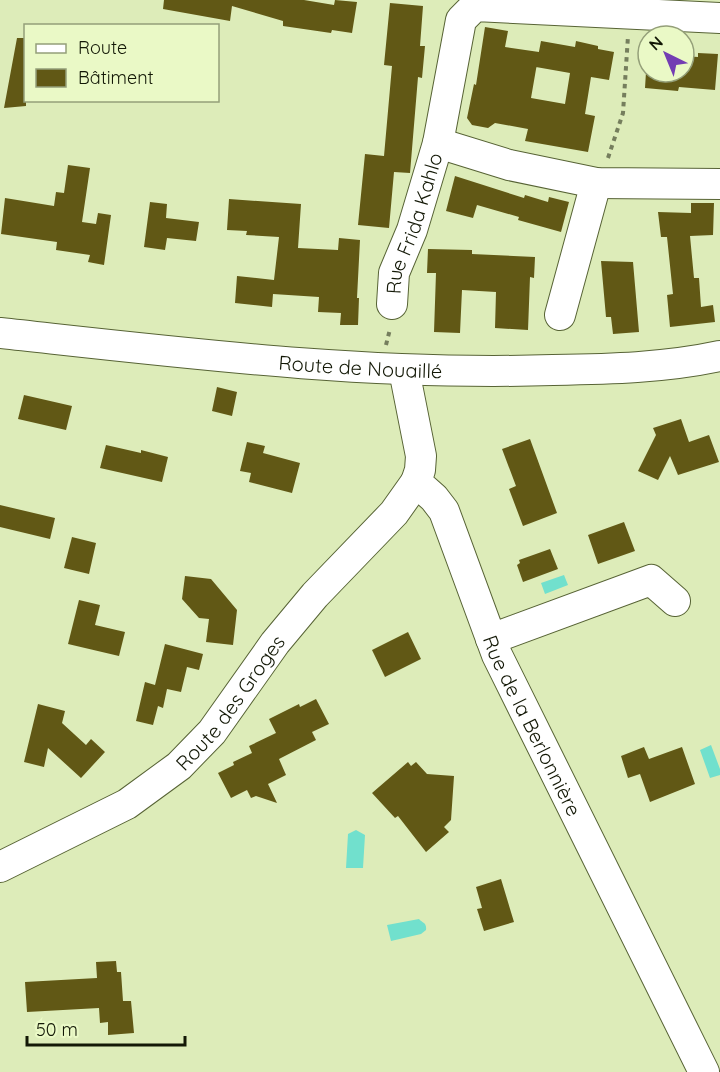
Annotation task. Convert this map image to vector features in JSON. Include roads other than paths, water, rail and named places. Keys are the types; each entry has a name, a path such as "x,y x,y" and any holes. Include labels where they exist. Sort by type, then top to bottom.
{"street":[{"name":"Rue Frida Kahlo","path":"393,304 394,273 412,230 438,143 461,20 475,6 720,18"},
{"name":"Rue Frida Kahlo","path":"438,143 509,165 596,183 720,184"},
{"path":"560,315 596,183"},
{"name":"Route de Nouaillé","path":"0,333 267,360 394,369 496,372 619,368 693,362 720,356"},
{"path":"394,369 421,456 416,482"},
{"name":"Rue de la Berlonnière","path":"416,482 434,498 444,511 491,639 508,677 704,1072"},
{"name":"Route des Groges","path":"0,867 126,804 179,766 212,732 275,643 315,595 394,513 416,482"},
{"path":"491,639 651,580 675,601"}],"water":[{"path":"564,575 568,585 545,594 541,583"},
{"path":"711,745 720,775 710,778 700,750"},
{"path":"356,830 365,835 363,868 346,868 348,834"},
{"path":"419,919 426,927 421,934 391,941 387,925"}]}
